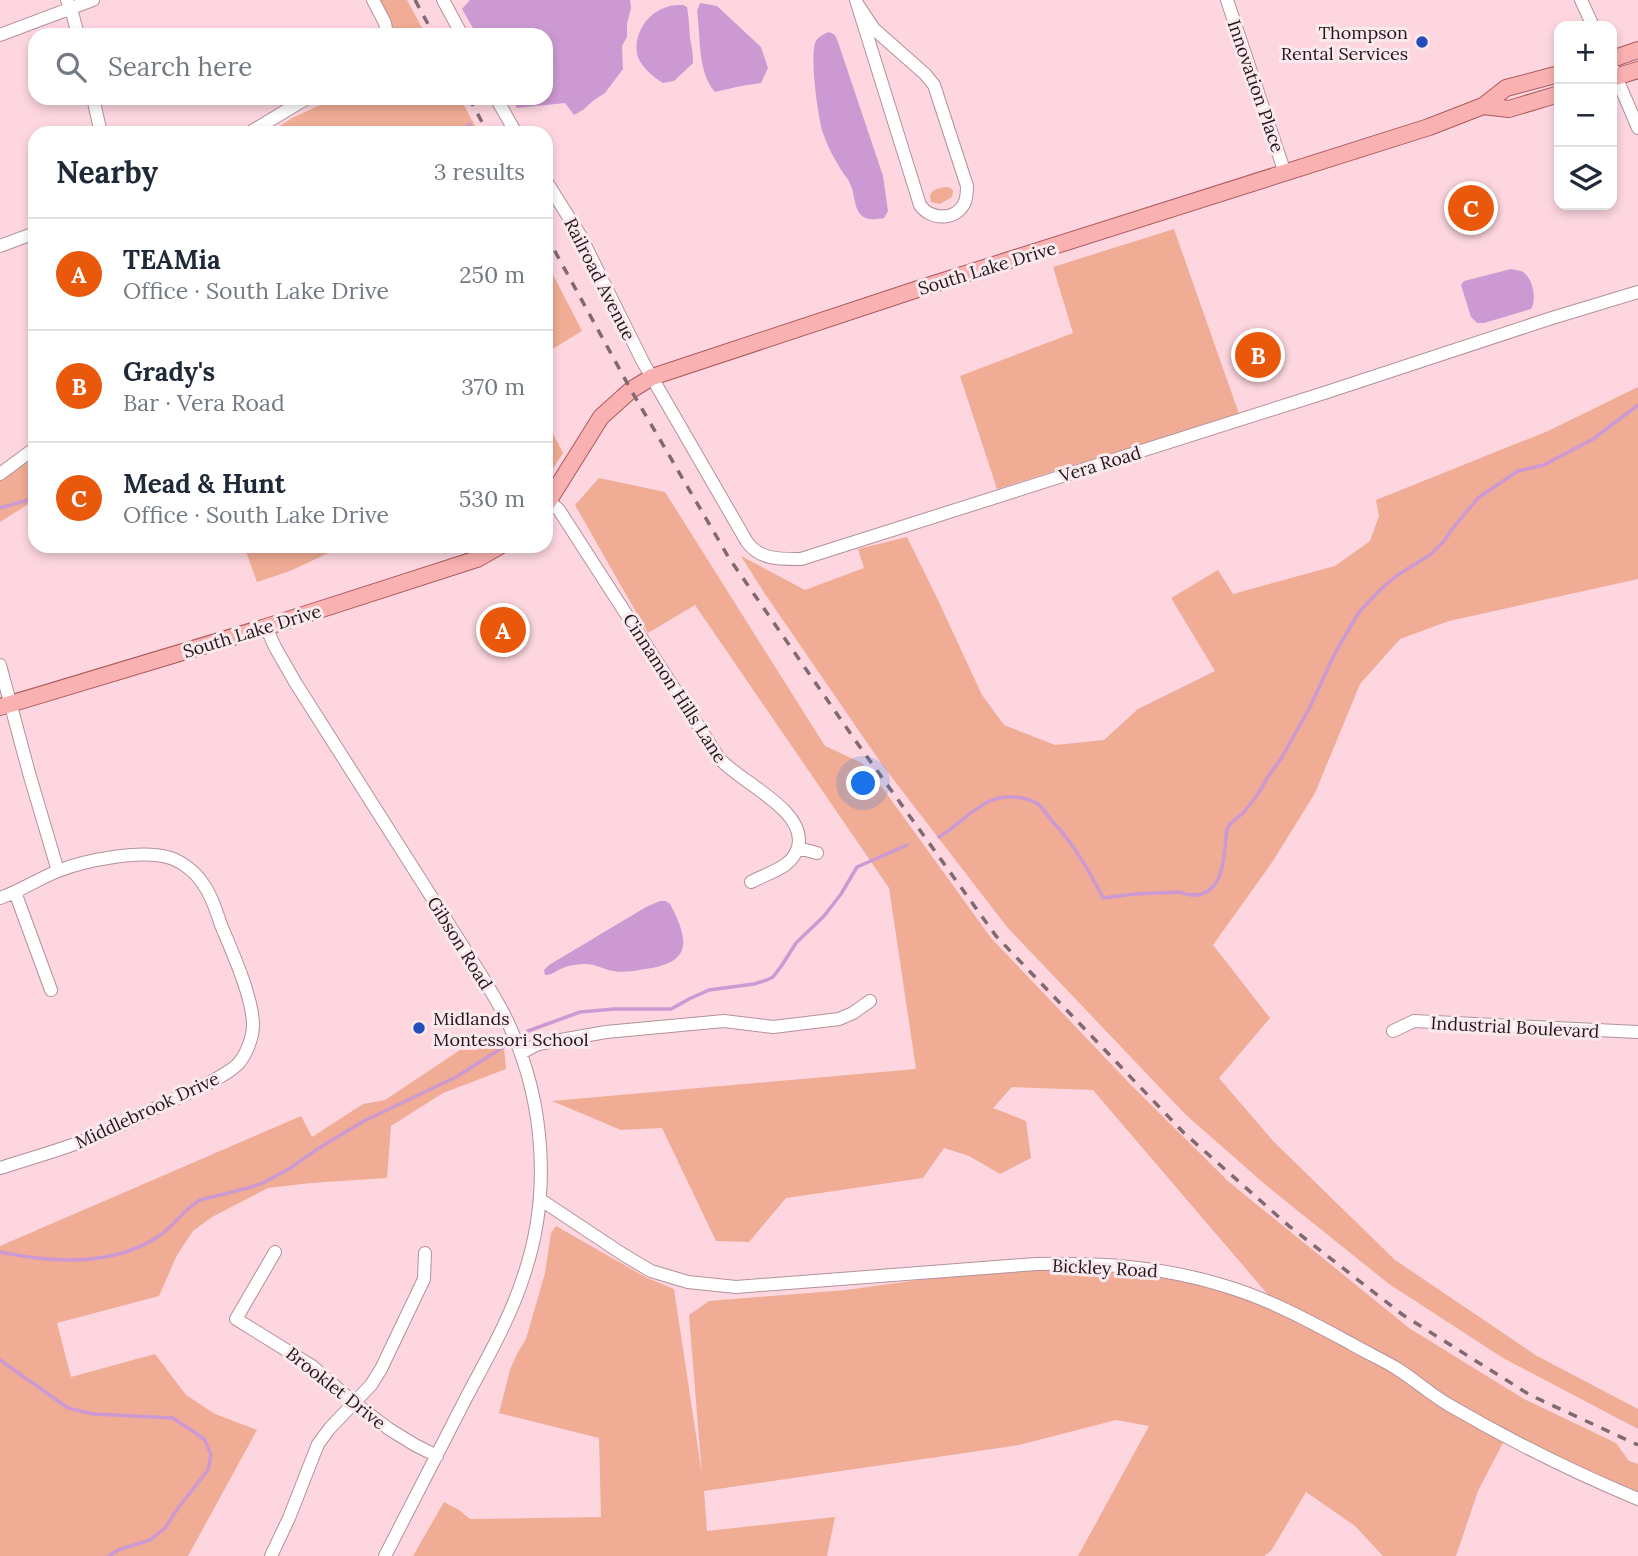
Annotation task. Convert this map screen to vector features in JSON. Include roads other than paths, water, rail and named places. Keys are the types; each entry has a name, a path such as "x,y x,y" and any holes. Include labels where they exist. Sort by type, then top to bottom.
{"main road":[{"path":"1617,57 1638,50"},
{"path":"1617,72 1638,70"},
{"name":"South Lake Drive","path":"553,495 601,417 631,390 652,377 918,289 1429,127 1483,106 1506,88 1554,75"},
{"name":"South Lake Drive","path":"1483,106 1508,109 1554,95"},
{"name":"South Lake Drive","path":"5,706 266,627 477,559 488,553"}],"street":[{"path":"0,35 69,4 93,0"},
{"path":"373,0 386,28"},
{"path":"443,0 458,28"},
{"name":"Innovation Place","path":"1227,0 1285,173"},
{"path":"1581,0 1591,21"},
{"path":"857,2 874,29 925,74 936,89 967,186 964,204 951,214 934,216 925,212 920,205 857,2"},
{"path":"69,4 76,28"},
{"path":"1617,81 1638,128"},
{"path":"95,105 99,126"},
{"path":"261,126 295,105"},
{"path":"500,105 512,126"},
{"name":"Railroad Avenue","path":"553,192 580,235 652,377"},
{"path":"0,246 28,236"},
{"name":"Vera Road","path":"652,377 752,549 771,558 801,559 1324,393 1540,321 1638,292"},
{"path":"0,474 28,453"},
{"name":"Cinnamon Hills Lane","path":"553,506 559,510 719,758 731,771 774,801 792,820 799,833 798,849"},
{"name":"Gibson Road","path":"266,627 295,682 487,984 521,1053 539,1136 541,1200 521,1285 499,1334 386,1556"},
{"path":"0,666 5,706 58,871"},
{"path":"751,882 786,864 798,849 817,853"},
{"name":"Middlebrook Drive","path":"0,898 58,871 88,862 145,855 174,859 197,876 212,901 246,991 253,1019 252,1038 231,1070 93,1138 0,1168"},
{"path":"16,892 51,990"},
{"path":"521,1053 538,1044 606,1032 724,1021 773,1027 839,1019 870,1001"},
{"name":"Industrial Boulevard","path":"1393,1031 1414,1021 1638,1032"},
{"name":"Bickley Road","path":"541,1200 651,1271 688,1283 709,1286 736,1287 1036,1264 1084,1263 1161,1270 1227,1286 1304,1318 1397,1369 1446,1403 1506,1437 1638,1499"},
{"name":"Brooklet Drive","path":"275,1252 236,1319 301,1358 389,1429 438,1455"},
{"path":"271,1556 318,1444 382,1369 424,1279 425,1252"}],"waterway":[{"path":"939,837 992,800 1023,798 1039,805 1061,830 1081,858 1103,898 1180,892 1196,895 1210,890 1220,875 1227,829 1256,797 1281,759 1359,612 1399,574 1430,555 1478,498 1518,471 1544,465 1593,439 1638,405"},
{"path":"0,508 28,500"},
{"path":"528,1031 580,1012 671,1009 709,990 767,980 773,977 796,943 824,916 857,867 907,845"},
{"path":"0,1252 40,1259 82,1260 102,1258 141,1246 159,1236 200,1200 263,1183 364,1121 456,1077 505,1046"},
{"path":"0,1360 68,1408 93,1414 173,1418 204,1439 211,1455 208,1470 165,1528 150,1540 118,1550 109,1556"}],"railway":[{"path":"415,0 430,28"},
{"path":"473,105 484,126"},
{"path":"553,248 631,390 729,558 996,936 1184,1133 1289,1226 1403,1315 1530,1395 1638,1445"}],"place":[{"name":"Thompson Rental Services","path":"1422,42"},
{"name":"Mead & Hunt","path":"1471,208"},
{"name":"Grady's","path":"1258,355"},
{"name":"TEAMia","path":"503,630"},
{"name":"Midlands Montessori School","path":"419,1028"}]}
